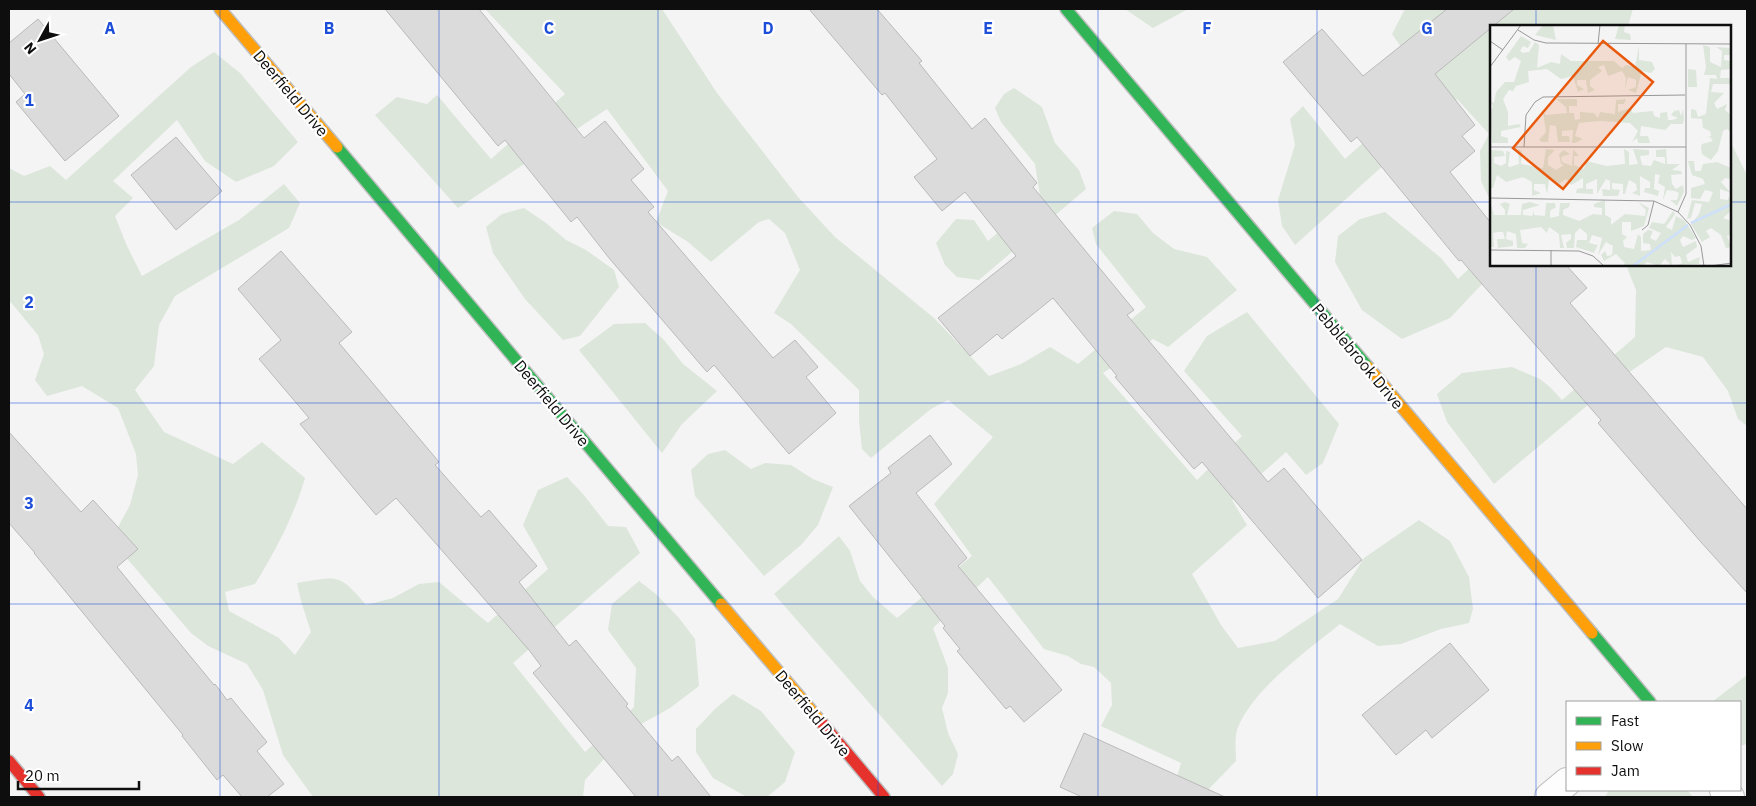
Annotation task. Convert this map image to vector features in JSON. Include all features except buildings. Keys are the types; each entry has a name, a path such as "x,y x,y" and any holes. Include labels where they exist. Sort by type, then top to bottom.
{"street":[{"name":"Deerfield Drive","path":"220,9 884,797"},
{"name":"Pebblebrook Drive","path":"1066,9 1649,701"},
{"path":"9,761 39,797"},
{"path":"1549,797 1566,783"}],"shaded area":[{"path":"485,9 662,9 717,93 798,197 835,237 934,318 989,376 1021,364 1050,347 1078,364 1146,307 1096,244 1092,228 1114,211 1137,214 1153,233 1174,249 1207,257 1237,290 1168,347 1153,339 1103,373 1197,480 1242,436 1184,371 1207,336 1247,312 1339,424 1323,463 1306,475 1286,452 1232,500 1247,525 1192,574 1221,625 1238,648 1275,641 1338,599 1364,558 1419,520 1450,541 1469,577 1473,609 1469,623 1441,629 1401,644 1378,646 1340,624 1283,671 1256,698 1238,727 1236,761 1201,797 1171,797 1181,763 1101,726 1112,705 1111,683 1094,667 1081,664 1068,656 1044,649 988,577 933,628 948,668 948,693 942,708 948,733 958,754 953,774 942,786 774,594 839,536 850,551 860,581 873,597 897,618 972,556 934,504 993,437 948,400 931,409 871,458 862,449 859,421 859,390 791,324 774,313 800,270 785,233 769,219 759,222 711,262 688,242 656,222 668,191 607,109 458,208 375,115 397,97 427,104 437,95 491,159 565,94"},
{"path":"1125,9 1188,9 1153,28"},
{"path":"1405,9 1633,9 1628,25 1490,25 1490,200 1481,181 1480,151 1489,134 1457,99 1295,245 1282,226 1278,200 1295,145 1290,119 1303,106 1345,159 1428,85 1392,34"},
{"path":"214,52 240,73 298,142 274,166 236,182 205,161 177,120 113,181 133,198 115,216 142,276 239,220 284,184 300,203 289,228 175,296 159,325 154,366 135,390 164,432 233,464 262,442 305,478 296,506 284,532 255,584 225,592 229,611 279,638 295,655 311,632 297,583 321,579 336,579 343,582 366,605 393,598 419,584 439,582 488,623 548,569 523,525 538,490 567,477 608,526 626,527 640,553 513,663 585,752 634,707 636,668 608,630 612,604 639,581 656,594 679,618 695,639 699,686 670,708 629,731 585,780 583,797 313,797 283,755 263,690 247,664 208,646 191,633 111,540 130,505 138,475 136,454 118,408 82,386 47,396 35,380 44,354 38,335 9,300 9,168 24,176 50,166 66,180 191,67"},
{"path":"1014,88 1042,107 1055,143 1079,170 1086,189 979,280 957,277 945,265 936,243 956,219 974,220 988,241 1040,196 1035,164 1001,122 995,108 1004,94"},
{"path":"1731,143 1747,175 1747,426 1738,419 1728,391 1703,357 1666,347 1615,382 1494,484 1447,422 1437,394 1462,373 1512,367 1540,379 1562,400 1635,337 1636,290 1627,266 1731,266"},
{"path":"524,208 566,240 586,250 614,270 619,287 580,336 563,340 525,299 493,253 486,227 502,214"},
{"path":"1385,212 1441,258 1458,279 1490,249 1490,266 1499,266 1450,318 1402,339 1362,310 1335,262 1338,236 1360,219"},
{"path":"645,323 664,340 683,364 717,391 682,424 662,453 579,350 614,324"},
{"path":"725,450 751,469 765,463 791,465 813,479 833,487 818,525 801,545 764,576 695,496 691,470 708,454"},
{"path":"1747,675 1747,744 1741,746 1741,701 1713,701"},
{"path":"733,694 761,711 795,752 785,782 767,797 747,797 713,778 696,752 696,729"},
{"path":"1608,791 1688,791 1693,797 1605,797"}],"traffic: fast":[{"path":"1066,9 1368,367"},
{"path":"337,147 721,604"},
{"path":"1592,633 1649,701"}],"traffic: slow":[{"path":"220,9 337,147"},
{"path":"1368,367 1592,633"},
{"path":"721,604 822,723"}],"traffic: jam":[{"path":"822,723 884,797"},
{"path":"9,761 39,797"}]}
